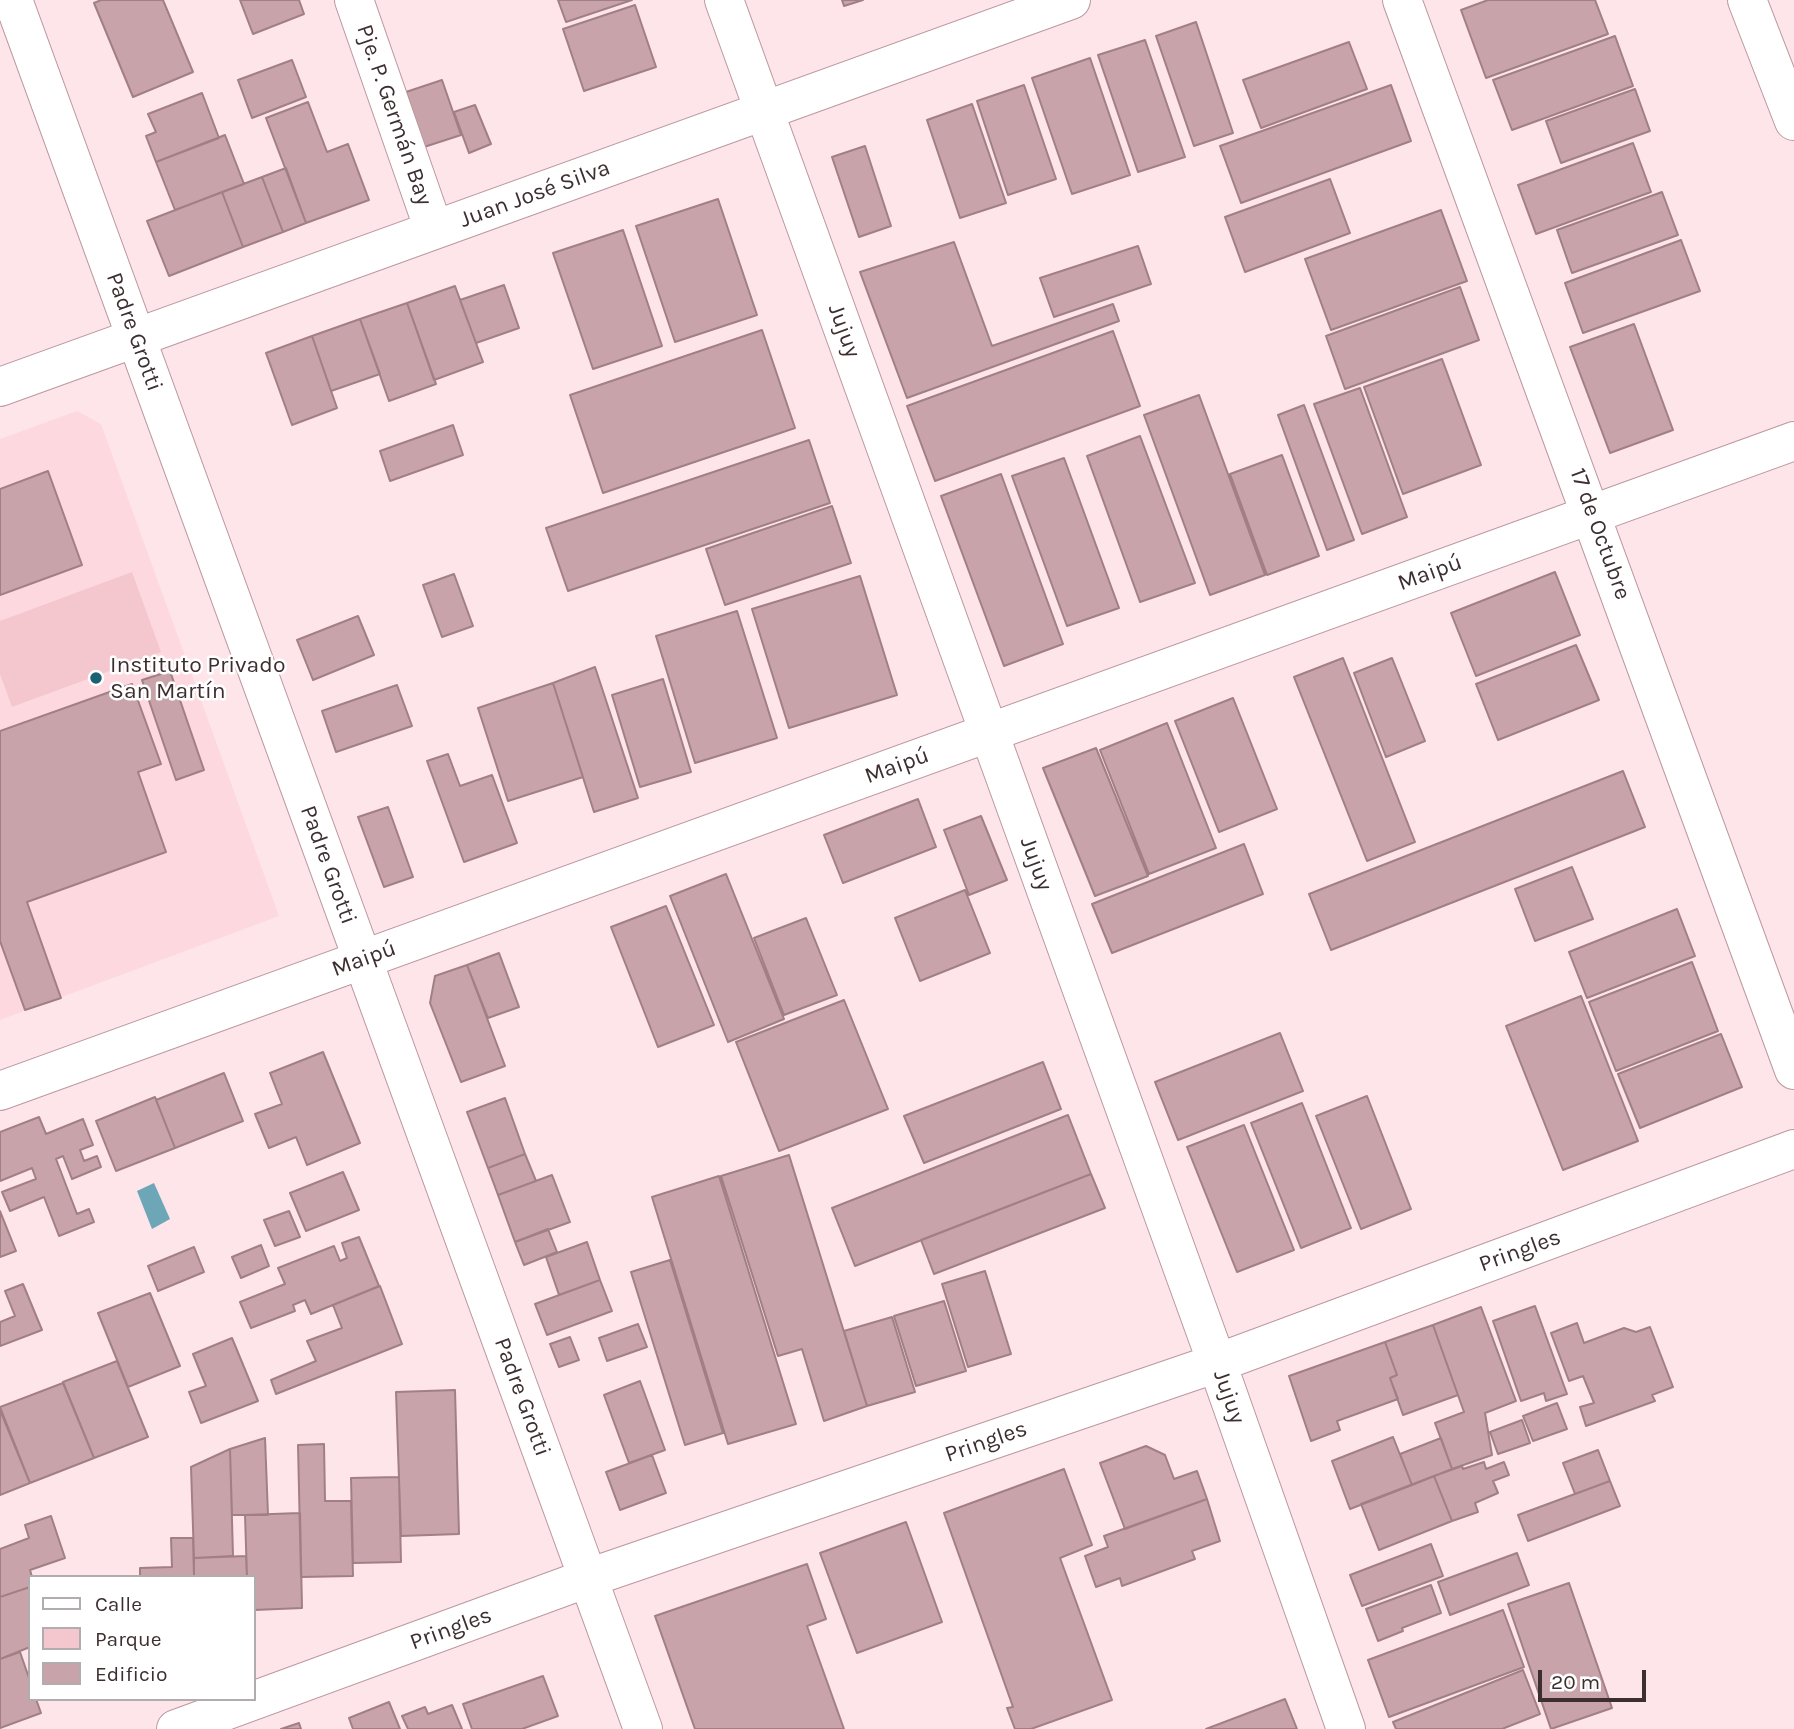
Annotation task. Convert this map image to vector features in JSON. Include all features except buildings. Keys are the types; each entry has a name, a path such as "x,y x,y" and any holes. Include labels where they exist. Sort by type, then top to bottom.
{"street":[{"name":"Padre Grotti","path":"13,0 643,1729"},
{"name":"Pje. P. Germán Bay","path":"354,0 434,230"},
{"name":"Jujuy","path":"724,0 1217,1363 1346,1729"},
{"name":"Juan José Silva","path":"0,387 1071,0"},
{"name":"17 de Octubre","path":"1402,0 1794,1070"},
{"path":"1747,0 1794,121"},
{"name":"Maipú","path":"0,1091 1794,441"},
{"name":"Pringles","path":"256,1700 588,1578 1217,1363 1794,1149"},
{"name":"Pringles","path":"176,1729 252,1701"}],"shaded area":[{"name":"Instituto Privado San Martín","path":"77,411 101,424 279,916 0,1020 0,439"}],"green space":[{"path":"132,572 161,652 12,707 0,674 0,621"}],"water":[{"path":"154,1183 170,1219 152,1229 137,1191"}],"place":[{"name":"Instituto Privado San Martín","path":"96,678"}]}
